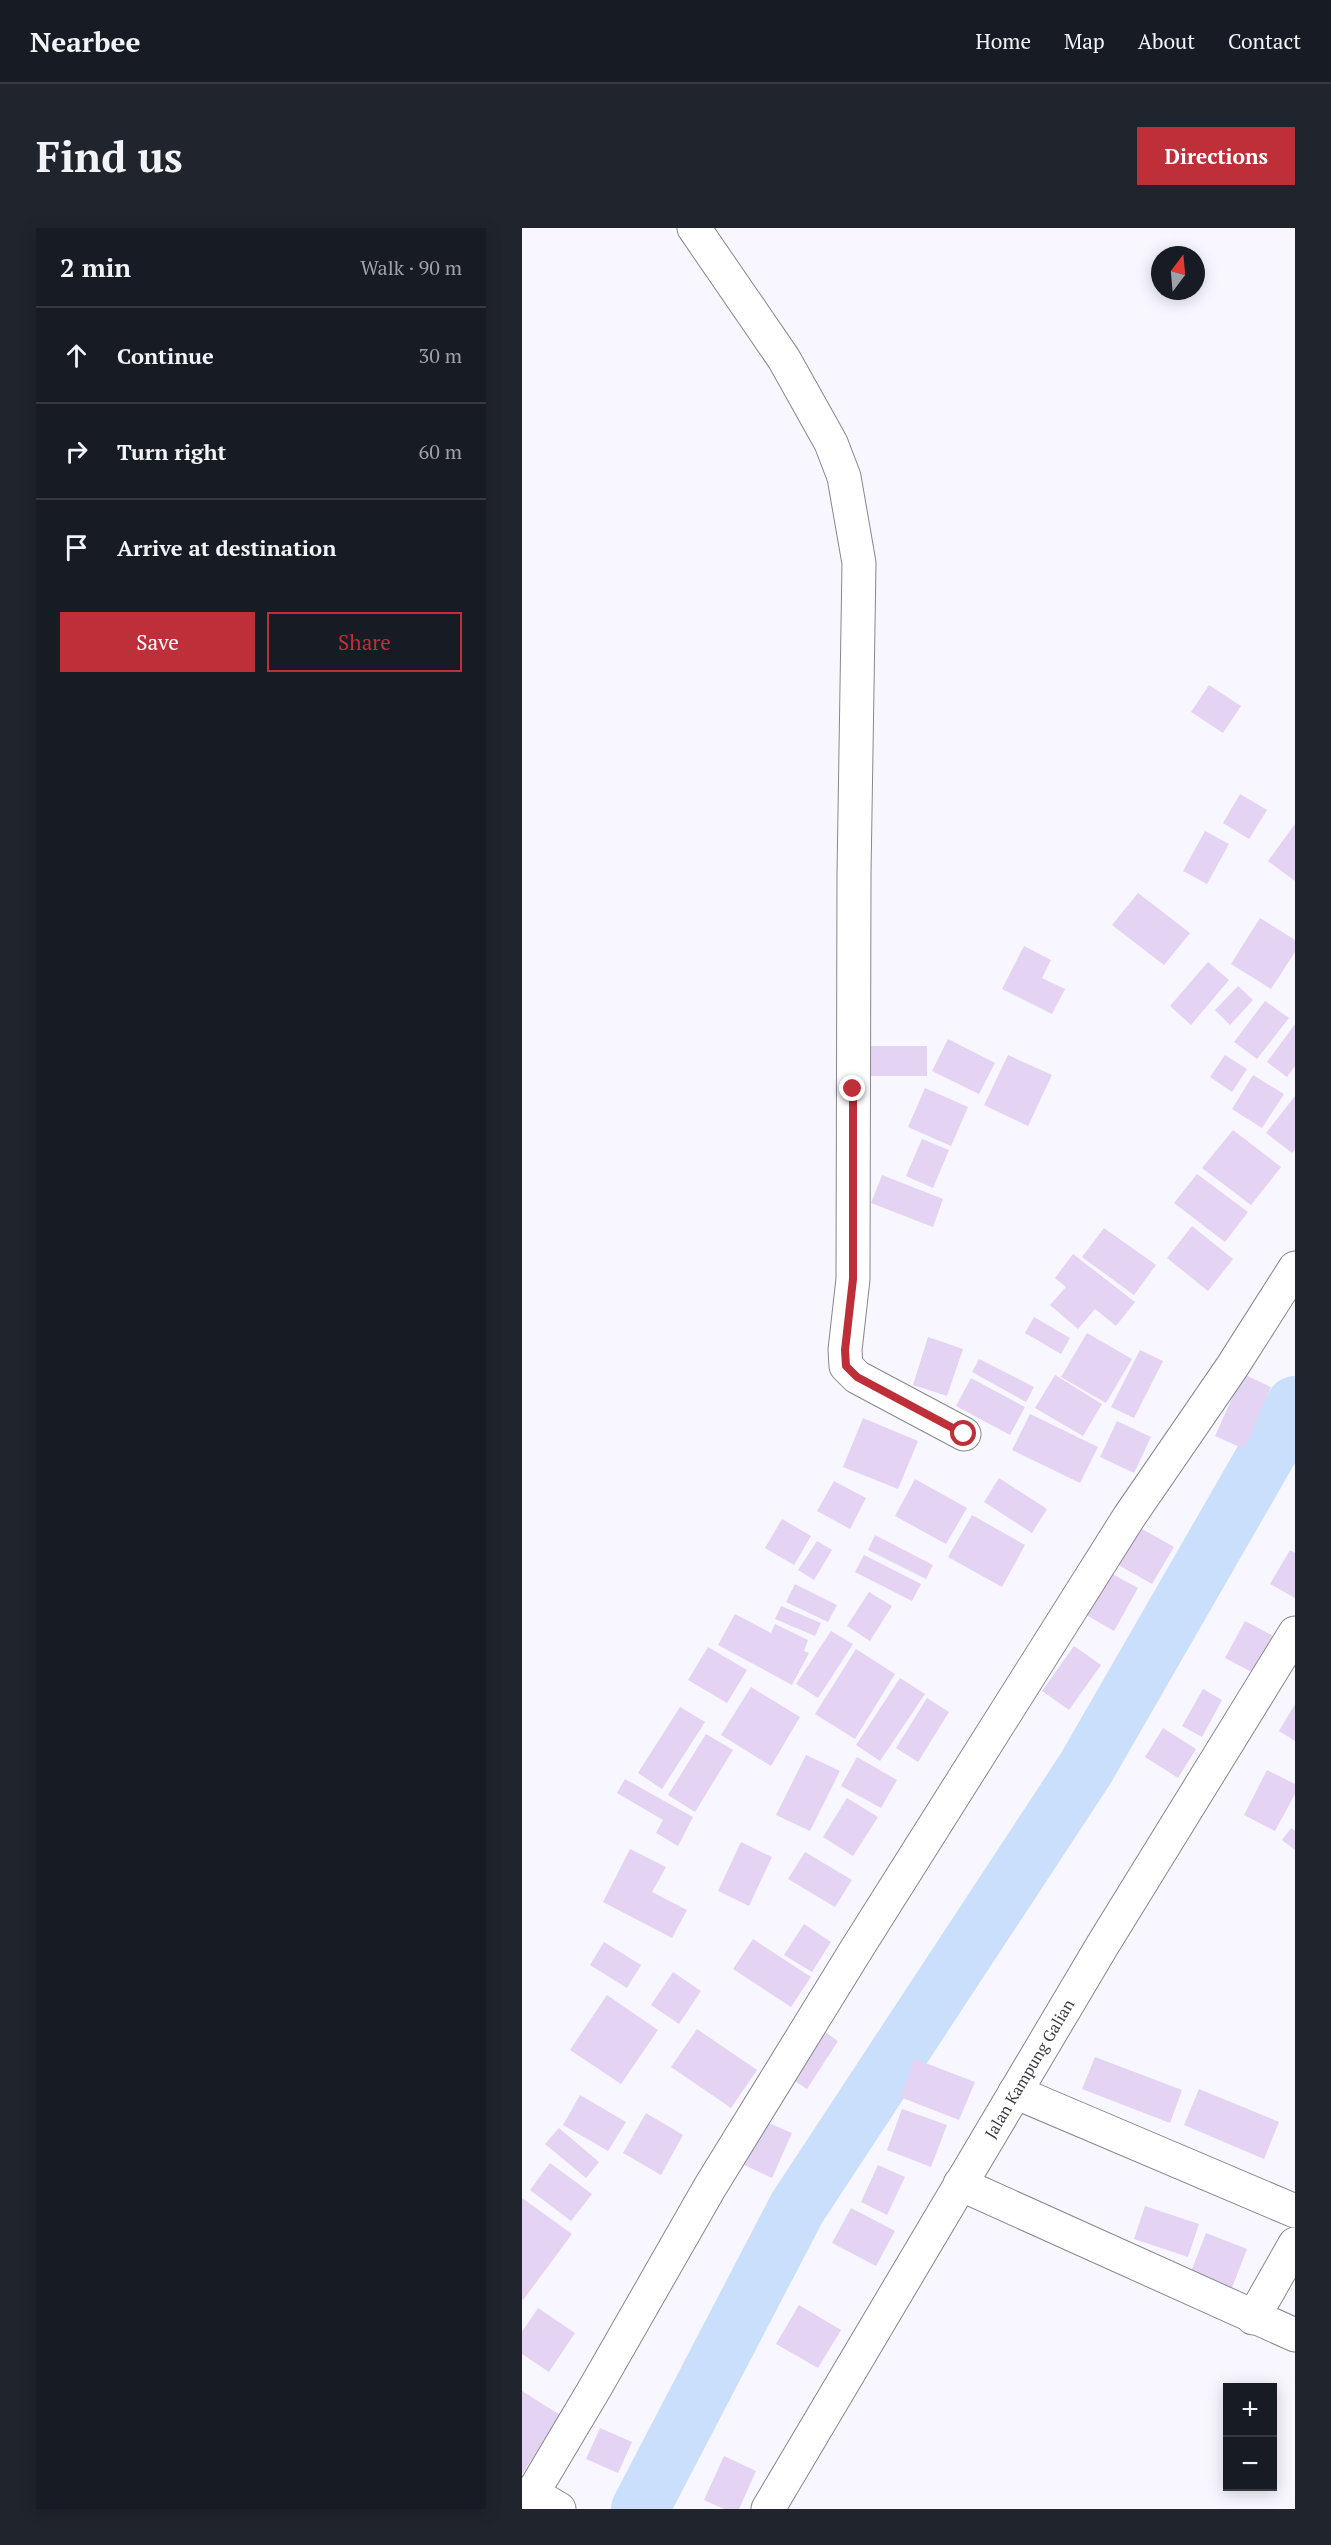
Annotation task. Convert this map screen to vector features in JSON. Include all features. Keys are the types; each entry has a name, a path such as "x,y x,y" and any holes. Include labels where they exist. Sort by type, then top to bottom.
{"street":[{"path":"694,228 784,359 831,443 844,477 859,563 853,1279 845,1350 846,1366 857,1377 964,1434"},
{"path":"538,2504 596,2388 710,2187 856,1950 1129,1517 1232,1367 1295,1268"},
{"name":"Jalan Kampung Galian","path":"768,2509 1102,1946 1295,1633"},
{"path":"1015,2092 1295,2211"},
{"path":"960,2184 1295,2336"},
{"path":"1253,2318 1295,2244"}],"building":[{"path":"1209,685 1241,706 1223,733 1191,712"},
{"path":"1240,794 1267,810 1249,839 1223,823"},
{"path":"1295,824 1295,881 1268,861"},
{"path":"1205,831 1229,844 1207,884 1183,871"},
{"path":"1138,893 1190,933 1164,965 1112,925"},
{"path":"1260,918 1295,940 1295,952 1271,989 1231,964"},
{"path":"1024,946 1051,960 1042,978 1065,989 1052,1014 1002,989"},
{"path":"1208,962 1229,980 1191,1025 1170,1006"},
{"path":"1238,986 1253,1000 1230,1025 1215,1010"},
{"path":"1265,1001 1289,1018 1257,1059 1234,1042"},
{"path":"1295,1024 1295,1066 1287,1077 1267,1062"},
{"path":"948,1039 995,1063 979,1094 932,1071"},
{"path":"864,1046 927,1046 927,1076 864,1076"},
{"path":"1008,1055 1052,1075 1028,1126 984,1105"},
{"path":"1225,1055 1247,1069 1232,1092 1210,1077"},
{"path":"1253,1075 1284,1094 1262,1128 1232,1109"},
{"path":"925,1088 968,1107 951,1146 908,1127"},
{"path":"1295,1096 1295,1150 1292,1153 1266,1133"},
{"path":"1233,1130 1281,1167 1251,1205 1202,1168"},
{"path":"922,1139 949,1150 933,1188 906,1176"},
{"path":"1197,1174 1248,1212 1225,1242 1174,1203"},
{"path":"882,1175 943,1199 933,1227 871,1203"},
{"path":"1192,1226 1233,1259 1208,1291 1167,1258"},
{"path":"1104,1228 1156,1265 1134,1295 1082,1257"},
{"path":"1073,1254 1135,1302 1116,1326 1095,1309 1078,1329 1050,1305 1066,1287 1055,1278"},
{"path":"1034,1317 1070,1338 1061,1354 1025,1333"},
{"path":"1087,1333 1132,1359 1106,1403 1061,1377"},
{"path":"928,1337 963,1349 947,1396 913,1385"},
{"path":"1140,1350 1163,1361 1134,1418 1111,1407"},
{"path":"979,1359 1034,1387 1026,1402 972,1372"},
{"path":"1243,1374 1271,1387 1244,1449 1215,1436"},
{"path":"1055,1375 1102,1404 1083,1436 1035,1408"},
{"path":"971,1378 1025,1407 1010,1435 956,1406"},
{"path":"1030,1414 1098,1447 1080,1483 1012,1450"},
{"path":"863,1418 918,1441 898,1489 843,1467"},
{"path":"1117,1421 1151,1437 1134,1473 1100,1457"},
{"path":"999,1478 1047,1509 1032,1533 984,1502"},
{"path":"915,1479 967,1508 946,1544 895,1516"},
{"path":"834,1481 866,1498 850,1529 817,1511"},
{"path":"972,1515 1025,1545 1002,1587 948,1557"},
{"path":"782,1519 811,1536 794,1565 765,1548"},
{"path":"1135,1525 1174,1547 1152,1584 1113,1562"},
{"path":"875,1535 933,1565 926,1579 868,1550"},
{"path":"817,1541 832,1550 814,1580 798,1570"},
{"path":"1290,1550 1295,1553 1295,1598 1270,1584"},
{"path":"864,1555 921,1584 912,1601 855,1572"},
{"path":"1105,1570 1138,1588 1114,1631 1081,1612"},
{"path":"795,1584 837,1605 828,1622 786,1602"},
{"path":"869,1592 892,1606 870,1641 847,1626"},
{"path":"781,1606 821,1623 815,1636 775,1619"},
{"path":"735,1614 771,1633 775,1624 808,1640 804,1651 809,1653 792,1685 718,1645"},
{"path":"1245,1621 1279,1639 1259,1676 1225,1658"},
{"path":"831,1631 853,1644 818,1698 796,1684"},
{"path":"1074,1646 1101,1665 1069,1710 1042,1691"},
{"path":"708,1647 747,1670 727,1703 688,1680"},
{"path":"856,1649 895,1674 855,1739 815,1714"},
{"path":"900,1678 925,1694 880,1761 856,1745"},
{"path":"751,1687 800,1717 771,1766 721,1735"},
{"path":"1203,1689 1222,1700 1202,1737 1182,1726"},
{"path":"927,1698 949,1712 918,1762 896,1748"},
{"path":"1295,1704 1295,1741 1279,1731"},
{"path":"680,1707 705,1722 662,1789 638,1773"},
{"path":"1163,1728 1196,1749 1178,1778 1145,1757"},
{"path":"706,1734 733,1750 695,1812 668,1795"},
{"path":"806,1755 840,1771 810,1831 776,1815"},
{"path":"857,1757 897,1780 881,1808 841,1786"},
{"path":"1267,1770 1295,1784 1295,1794 1275,1831 1244,1815"},
{"path":"625,1779 693,1817 678,1846 656,1833 663,1820 617,1793"},
{"path":"847,1798 878,1817 853,1856 823,1837"},
{"path":"1291,1828 1295,1831 1295,1850 1282,1840"},
{"path":"741,1842 772,1857 749,1906 718,1891"},
{"path":"630,1849 666,1867 652,1892 687,1910 672,1938 603,1902"},
{"path":"805,1852 852,1880 835,1907 788,1879"},
{"path":"804,1924 831,1942 812,1972 784,1955"},
{"path":"753,1939 811,1977 791,2007 733,1969"},
{"path":"604,1942 641,1965 627,1988 590,1965"},
{"path":"673,1972 701,1991 679,2024 651,2005"},
{"path":"607,1995 658,2030 621,2084 570,2050"},
{"path":"819,2028 838,2041 807,2089 787,2076"},
{"path":"697,2029 757,2070 731,2108 671,2067"},
{"path":"1095,2057 1182,2090 1170,2123 1082,2089"},
{"path":"915,2059 975,2082 959,2120 900,2097"},
{"path":"1199,2089 1279,2122 1264,2159 1184,2125"},
{"path":"580,2095 626,2122 608,2151 563,2125"},
{"path":"902,2109 947,2125 931,2167 887,2150"},
{"path":"646,2113 683,2135 661,2175 623,2153"},
{"path":"760,2119 792,2133 772,2178 740,2163"},
{"path":"559,2128 599,2162 586,2178 545,2144"},
{"path":"550,2163 592,2194 571,2221 530,2190"},
{"path":"878,2165 905,2177 887,2215 861,2202"},
{"path":"522,2198 572,2234 523,2300 522,2299"},
{"path":"1145,2206 1199,2224 1188,2257 1134,2239"},
{"path":"851,2208 895,2231 876,2266 832,2243"},
{"path":"1206,2233 1247,2249 1228,2298 1187,2282"},
{"path":"799,2305 841,2330 818,2368 776,2344"},
{"path":"538,2308 575,2333 549,2372 522,2354 522,2332"},
{"path":"522,2391 560,2415 522,2475"},
{"path":"600,2428 632,2442 618,2473 586,2459"},
{"path":"724,2456 756,2471 739,2509 724,2509 704,2500"}],"waterway":[{"path":"640,2509 797,2208 1086,1768 1295,1405"}],"route":[{"path":"853,1089 853,1279 845,1350 846,1366 857,1377 964,1434"}]}
